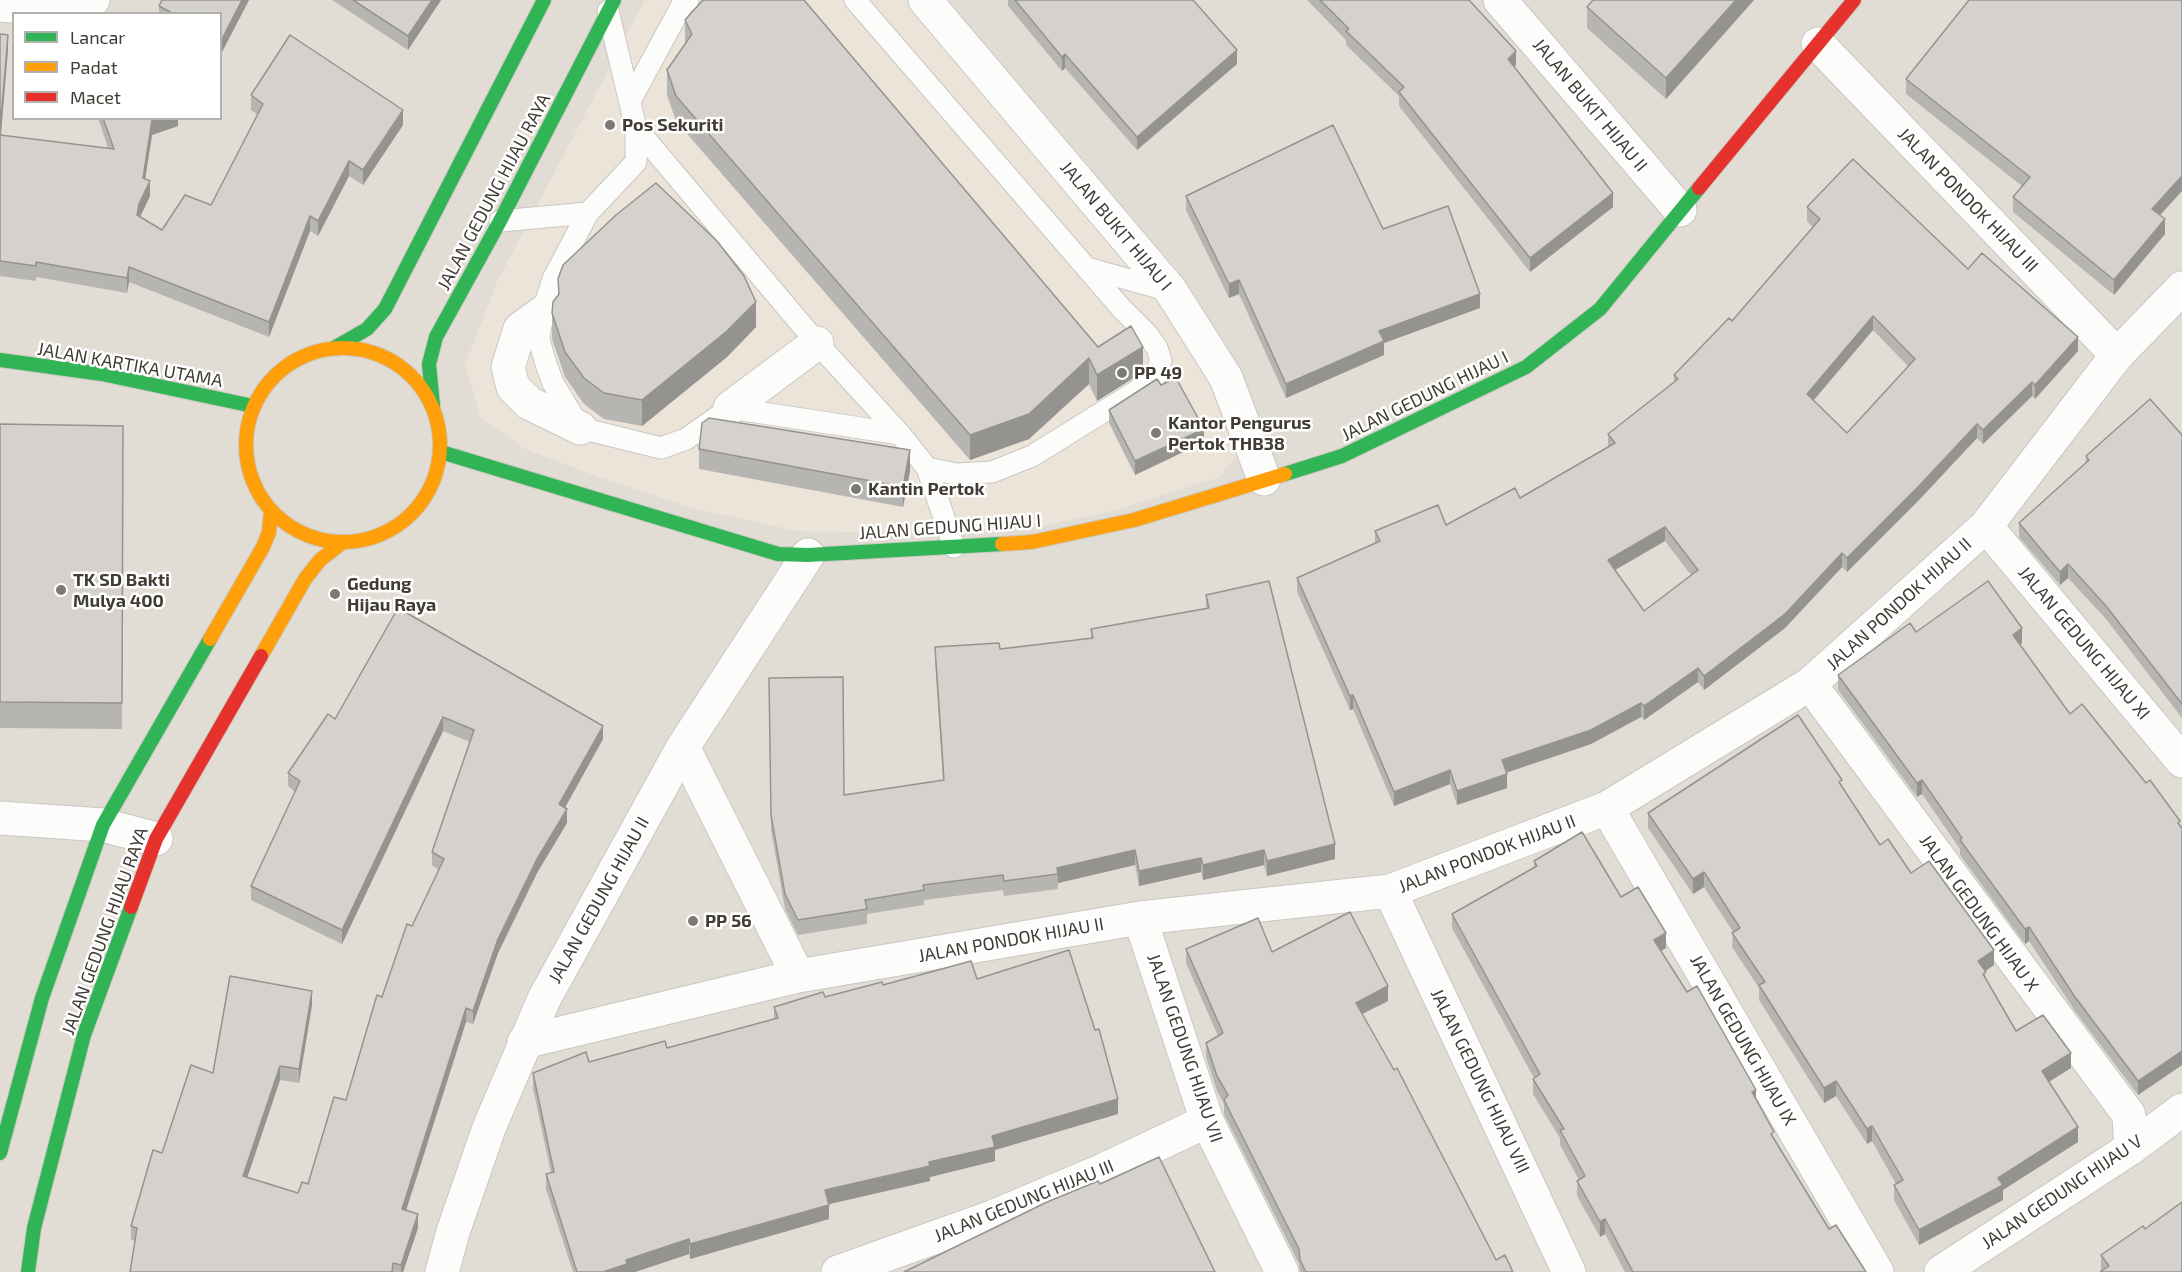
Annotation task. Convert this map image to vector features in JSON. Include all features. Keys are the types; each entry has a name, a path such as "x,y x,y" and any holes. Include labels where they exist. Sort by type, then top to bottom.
{"main road":[{"path":"334,348 367,329 385,309 544,0"},
{"name":"JALAN GEDUNG HIJAU I","path":"441,452 778,554 808,555 1032,542 1122,523 1342,456 1526,367 1600,309 1854,0"},
{"name":"JALAN GEDUNG HIJAU RAYA","path":"433,407 429,364 436,337 500,221 611,6"},
{"path":"334,348 364,350 393,361 417,380 433,407 439,429 441,452 434,481 419,506 398,526 372,538 343,542 316,538 292,527 271,510 256,486 248,460 246,433 253,406 266,384 285,366 308,354 334,348"},
{"name":"JALAN KARTIKA UTAMA","path":"0,360 102,374 253,406"},
{"name":"JALAN GEDUNG HIJAU RAYA","path":"0,1153 42,998 103,825 263,547 269,532 271,510"},
{"name":"JALAN GEDUNG HIJAU RAYA","path":"28,1272 34,1228 84,1035 156,838 305,579 321,560 343,542"}],"street":[{"path":"0,5 68,11 87,5 93,0"},
{"name":"JALAN BUKIT HIJAU I","path":"925,0 1171,291 1226,378 1264,479"},
{"name":"JALAN BUKIT HIJAU II","path":"1500,0 1680,210"},
{"name":"JALAN PONDOK HIJAU III","path":"1818,44 2117,355"},
{"name":"JALAN PONDOK HIJAU II","path":"524,1042 798,976 1140,918 1390,891 1607,808 1810,684 1986,526 2117,355 2182,288"},
{"path":"542,313 520,329 508,367 513,387 529,403 580,428"},
{"path":"730,408 817,343"},
{"name":"JALAN GEDUNG HIJAU XI","path":"1986,526 2182,761"},
{"name":"JALAN GEDUNG HIJAU II","path":"442,1272 485,1138 544,999 683,747 808,555"},
{"name":"JALAN GEDUNG HIJAU X","path":"1810,684 2129,1115 2131,1148"},
{"path":"683,747 798,976"},
{"name":"JALAN GEDUNG HIJAU IX","path":"1607,808 1877,1272"},
{"path":"0,818 103,825 156,838"},
{"name":"JALAN GEDUNG HIJAU VIII","path":"1390,891 1569,1272"},
{"name":"JALAN GEDUNG HIJAU VII","path":"1140,918 1207,1120 1282,1272"},
{"name":"JALAN GEDUNG HIJAU V","path":"1941,1272 2131,1148 2182,1110"},
{"name":"JALAN GEDUNG HIJAU III","path":"838,1272 992,1217 1101,1171 1207,1120"}],"lane":[{"path":"630,101 682,5 688,0"},
{"path":"855,0 1157,348 1161,362 1153,381 1032,456 992,472 956,474 927,468"},
{"path":"542,313 553,279 588,213 636,162 636,128 611,6"},
{"path":"636,128 817,343 900,434 927,468 954,547"},
{"path":"500,221 588,213"},
{"path":"1087,268 1171,291"},
{"path":"580,428 662,448 686,439 730,408 900,434"}],"shaded area":[{"path":"0,0 2182,0 2182,1272 0,1272"},
{"path":"645,0 910,0 1205,341 1239,451 1220,477 1112,511 1024,530 913,533 797,531 696,509 599,477 525,449 481,418 465,365 497,282"}],"building":[{"path":"162,0 242,0 222,39 222,12 170,12 159,6"},
{"path":"353,0 432,0 408,36"},
{"path":"703,0 804,0 1098,347 1131,326 1143,347 1097,375 1089,358 1029,414 970,435 676,96 667,70 692,34 685,20"},
{"path":"1015,0 1193,0 1237,50 1137,137 1065,54 1062,57"},
{"path":"1320,0 1469,0 1516,51 1508,59 1613,193 1530,258 1399,92 1404,87 1346,31 1349,29"},
{"path":"1593,0 1736,0 1666,78 1587,7"},
{"path":"1969,0 2182,0 2182,176 2152,209 2165,219 2114,280 2013,197 2030,177 1906,79"},
{"path":"0,34 8,35 0,129"},
{"path":"290,35 403,110 363,170 349,161 318,221 310,216 269,322 129,267 127,278 36,262 36,266 0,261 0,135 114,149 104,120 152,120 143,178 150,181 139,204 137,215 162,230 185,195 211,205 263,104 251,95"},
{"path":"1333,125 1383,229 1448,206 1480,294 1379,331 1384,341 1286,384 1239,280 1229,284 1186,196"},
{"path":"1853,159 1968,269 1982,253 2078,337 2035,385 2032,382 1983,430 1977,424 1847,558 1842,553 1785,614 1704,676 1698,668 1644,706 1641,703 1591,730 1502,760 1507,774 1457,791 1450,770 1394,792 1353,695 1350,696 1297,578 1380,541 1375,531 1438,505 1446,525 1515,488 1520,498 1615,443 1608,434 1678,379 1674,375 1729,318 1732,321 1820,219 1807,207","holes":["1873,316 1915,359 1847,433 1807,394","1665,527 1698,570 1644,611 1608,560"]},
{"path":"656,183 717,241 744,276 756,302 727,331 642,400 604,393 584,378 565,352 552,313 553,302 559,294 558,279 563,265 616,215"},
{"name":"Kantor Pengurus Pertok THB38","path":"1176,378 1204,429 1135,461 1109,410 1157,379 1161,385"},
{"path":"2150,399 2182,435 2182,704 2106,606 2068,564 2060,572 2019,523 2089,460 2086,456"},
{"path":"709,418 910,450 903,487 699,449 702,423"},
{"name":"TK SD Bakti Mulya 400","path":"0,424 123,426 122,703 0,702"},
{"path":"1269,581 1335,844 1267,861 1264,850 1203,865 1201,858 1139,871 1135,850 1057,868 1058,874 1004,881 1003,875 923,885 924,890 865,900 867,909 798,920 785,894 771,815 769,678 843,677 844,795 944,780 935,647 999,643 1000,649 1093,638 1091,629 1209,608 1206,595"},
{"path":"1988,581 2022,628 2013,635 2070,714 2082,704 2146,783 2150,780 2180,821 2178,823 2182,828 2182,1051 2138,1081 2075,997 2029,927 2025,929 1960,840 1962,838 1922,780 1917,783 1838,675 1910,623 1916,632"},
{"path":"398,608 603,726 559,804 567,809 537,859 498,939 473,1011 466,1008 402,1209 418,1214 401,1265 393,1263 392,1272 130,1272 137,1228 131,1226 153,1150 162,1153 191,1065 213,1073 230,976 312,991 299,1069 280,1066 243,1176 298,1193 302,1182 308,1184 334,1097 346,1100 377,995 382,997 407,924 412,926 444,859 432,852 474,730 443,717 342,930 251,886 300,781 288,773 328,714 335,719"},
{"path":"1798,715 1842,780 1839,782 1880,845 1888,839 1911,873 1929,861 1994,950 1978,961 1986,972 1983,974 2016,1031 2043,1015 2071,1053 2042,1071 2078,1127 1998,1178 2003,1185 1919,1230 1894,1185 1903,1180 1872,1126 1867,1129 1836,1081 1824,1088 1759,985 1765,982 1732,933 1740,928 1704,872 1693,879 1648,813"},
{"path":"1582,832 1621,897 1638,887 1666,933 1654,940 1687,992 1697,986 1756,1090 1752,1092 1774,1132 1771,1134 1829,1229 1836,1225 1866,1272 1633,1272 1605,1219 1600,1222 1577,1181 1585,1176 1560,1130 1564,1129 1533,1079 1540,1074 1452,914 1537,866 1534,861"},
{"path":"1350,912 1388,986 1356,1003 1394,1070 1397,1068 1496,1260 1505,1255 1513,1272 1306,1272 1300,1260 1299,1249 1224,1100 1228,1095 1217,1076 1206,1043 1223,1033 1186,949 1258,918 1272,952"},
{"path":"1069,950 1095,1030 1099,1029 1118,1099 992,1136 995,1147 929,1162 930,1166 825,1190 829,1205 690,1244 689,1239 626,1260 627,1264 603,1272 577,1272 546,1174 554,1172 533,1073 586,1052 589,1062 665,1041 667,1048 778,1018 774,1007 823,992 825,997 882,982 883,985 971,961 977,979"},
{"path":"1159,1157 1215,1272 904,1272 1047,1202 1098,1181 1100,1184"},
{"path":"2182,1202 2182,1272 2100,1272 2109,1266 2101,1255 2143,1226 2145,1229"}],"traffic: fast":[{"path":"334,348 367,329 385,309 544,0"},
{"path":"433,406 429,364 436,337 500,221 614,0"},
{"path":"1285,474 1342,456 1526,367 1600,309 1699,188"},
{"path":"0,360 102,374 253,406"},
{"path":"441,452 778,554 808,555 1002,544"},
{"path":"0,1153 42,998 103,825 210,639"},
{"path":"28,1272 34,1228 84,1035 131,907"}],"traffic: slow":[{"path":"343,348 371,352 389,360 404,370 418,384 436,417 440,445 436,473 428,491 418,506 404,520 371,538 343,542 315,538 297,530 282,520 268,506 250,473 246,445 250,417 258,399 268,384 282,370 315,352 343,348"},
{"path":"1002,544 1032,542 1134,520 1285,474"},
{"path":"210,639 263,547 269,532 271,510"},
{"path":"261,656 305,579 320,560 343,542"}],"traffic: jam":[{"path":"1699,188 1854,0"},
{"path":"131,907 156,839 261,656"}],"place":[{"name":"Pos Sekuriti","path":"610,125"},
{"name":"PP 49","path":"1122,373"},
{"name":"Kantor Pengurus Pertok THB38","path":"1156,433"},
{"name":"Kantin Pertok","path":"856,489"},
{"name":"TK SD Bakti Mulya 400","path":"61,590"},
{"name":"Gedung Hijau Raya","path":"335,594"},
{"name":"PP 56","path":"693,921"}]}
